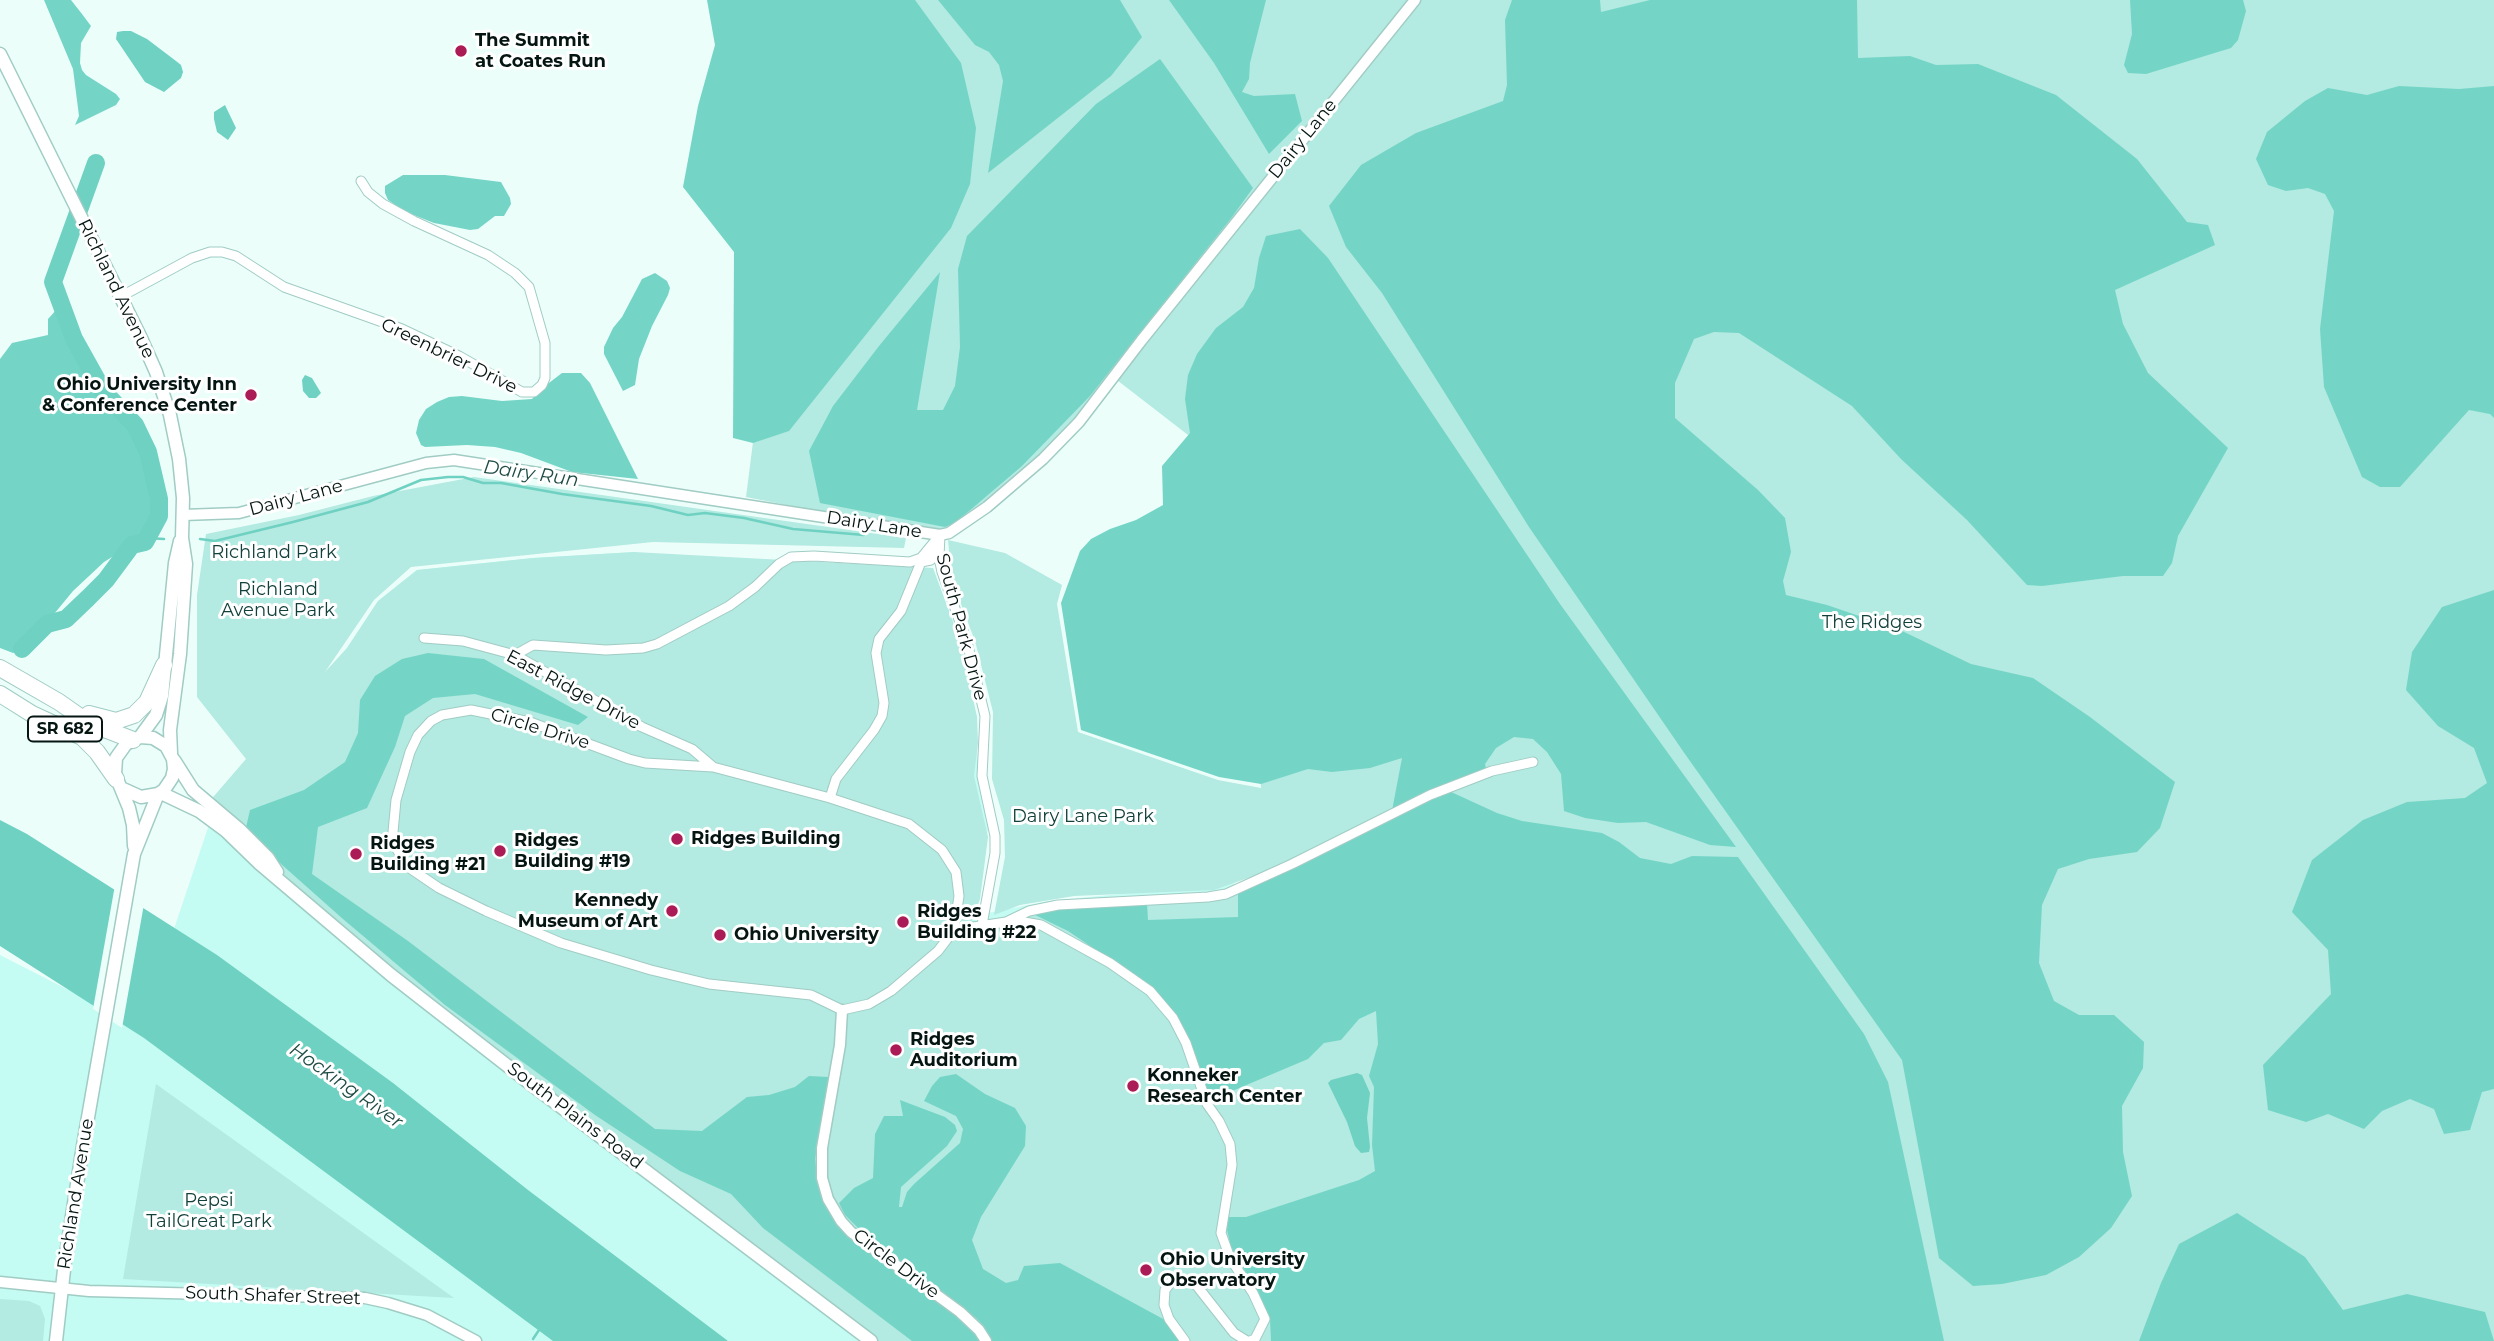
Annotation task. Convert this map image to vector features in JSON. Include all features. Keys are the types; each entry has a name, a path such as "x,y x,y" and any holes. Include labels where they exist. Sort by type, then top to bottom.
{"highway":[{"path":"59,702 105,720 124,719 134,715 147,702 164,665"},
{"name":"SR 682","path":"0,668 89,723 136,738"},
{"name":"SR 682","path":"0,694 32,714 82,737 97,752 118,784"}],"main road":[{"name":"Richland Avenue","path":"0,54 148,353 170,415 179,459 182,538 186,564 180,654 170,730 172,756"},
{"name":"Richland Avenue","path":"136,738 160,706 175,563 182,538"},
{"path":"136,738 157,740 172,756 172,778 159,794 134,854 133,825 129,807 118,784 116,758 122,747 136,738"},
{"name":"South Plains Road","path":"172,756 193,790 268,858 285,884"},
{"path":"118,784 137,796 159,794"},
{"name":"South Plains Road","path":"159,794 208,818 391,975 871,1341"},
{"name":"Richland Avenue","path":"56,1341 61,1287 99,1048 134,854"}],"street":[{"name":"Dairy Lane","path":"183,515 239,513 426,463 454,460 940,535 953,531 987,507 1069,433 1415,0"},
{"name":"Greenbrier Drive","path":"120,297 192,258 210,252 222,252 236,256 284,287 402,329 459,356 522,392 534,392 545,378 545,343 528,287 515,273 488,255 383,204 368,192 361,181"},
{"path":"515,654 533,645 606,650 643,648 657,644 729,606 755,587 779,564 791,558 814,556 910,562 921,558 940,535"},
{"path":"830,798 836,779 879,724 884,703 877,645 909,597 921,562 931,560 940,535"},
{"name":"South Park Drive","path":"940,535 942,572 967,642 985,716 982,776 995,836 995,853 982,925"},
{"name":"East Ridge Drive","path":"424,638 463,641 515,654 642,727 692,750 713,767"},
{"name":"Circle Drive","path":"954,930 959,884 956,872 942,850 909,824 830,798 713,767 645,763 629,759 555,730 507,716 471,710 451,712 435,718 425,726 410,751 393,812 395,843 405,864 439,888 486,911 561,943 651,970 709,984 811,995 842,1010 840,1045 822,1148 822,1178 828,1199 841,1221 851,1231 960,1312 979,1330 986,1341"},
{"path":"842,1010 869,1003 891,991 938,951 954,930 1013,920 1029,911 1058,905 1226,894 1430,795 1492,771 1532,762"},
{"path":"1013,920 1041,926 1110,963 1150,991 1173,1018 1186,1043 1207,1104 1230,1144 1232,1165 1221,1233 1230,1258 1253,1293 1265,1319 1255,1339 1249,1341 1234,1333 1197,1286 1187,1280 1178,1279 1171,1282 1165,1290 1164,1304 1169,1319 1185,1341"},
{"name":"South Shafer Street","path":"0,1282 89,1291 365,1298 427,1315 476,1341"}],"shaded area":[{"name":"Ohio University","path":"634,552 964,669 988,829 973,916 1048,901 1234,883 1420,1164 1279,1341 0,1341 0,955 141,1027 218,798 347,648 378,601 417,570 533,558"}],"green space":[{"path":"44,0 71,0 82,14 91,26 81,43 82,70 120,99 116,105 75,125 79,116 73,69"},
{"path":"707,0 915,0 961,63 976,128 970,184 951,228 789,431 753,443 733,438 734,252 683,187 698,106 715,45"},
{"name":"The Ridges","path":"747,0 2494,0 2494,1341 871,1341 315,911 208,803 246,759 197,697 197,595 206,534 299,515 373,496 474,477 906,538 904,548 653,542 411,567 374,600 325,672 347,648 378,601 417,570 533,558 634,552 933,568 961,643 977,717 978,743 974,776 988,837 980,899 972,921 998,924 1022,914 1217,896 1268,871 1214,890 1074,896 1020,905 994,915 1005,857 1004,820 992,779 993,712 975,641 952,580 948,540 1005,553 1062,585 1057,604 1078,732 1218,780 1261,788 1236,472 1113,377 1088,411 1009,489 940,535 746,497 766,340"},
{"path":"938,0 1120,0 1142,37 1111,76 988,173 1003,81 999,65 989,52 975,45"},
{"path":"1169,0 1266,0 1250,63 1249,79 1242,92 1254,96 1295,94 1302,121 1269,154 1214,63"},
{"path":"1512,0 1600,0 1601,12 1650,0 1857,0 1858,58 1910,56 1936,65 1978,64 2056,95 2137,159 2187,222 2208,225 2215,245 2115,290 2123,324 2148,373 2228,448 2178,536 2172,563 2163,576 2123,576 2042,586 2027,585 1967,520 1901,459 1852,406 1739,333 1714,332 1694,339 1675,383 1675,418 1758,490 1785,518 1791,552 1783,581 1786,595 1827,605 1900,630 1971,664 2033,678 2090,717 2175,782 2160,828 2137,852 2089,859 2058,869 2042,905 2039,963 2054,1001 2079,1015 2114,1015 2144,1042 2143,1068 2122,1106 2123,1152 2132,1196 2111,1228 2079,1257 2046,1275 2002,1284 1973,1286 1939,1258 1902,1060 1685,754 1529,527 1382,293 1346,247 1329,206 1361,165 1416,133 1503,101 1507,85 1505,20"},
{"path":"2130,0 2243,0 2246,11 2238,40 2231,48 2146,74 2128,73 2124,65 2132,34"},
{"path":"1160,59 1253,188 1232,217 1090,396 1022,466 955,523 945,527 820,503 809,451 833,406 940,272 917,410 943,410 955,386 960,347 958,269 967,236 1096,104"},
{"path":"2399,86 2459,89 2494,86 2494,418 2490,414 2469,410 2400,487 2380,487 2362,477 2324,387 2320,329 2334,211 2325,194 2308,188 2286,191 2268,185 2256,159 2267,132 2305,101 2328,88 2367,95"},
{"path":"403,175 445,175 501,182 511,204 504,216 495,216 478,229 434,223 406,212 388,200 385,186"},
{"path":"1300,229 1328,258 1560,604 1736,847 1710,845 1646,822 1618,823 1585,818 1564,811 1561,774 1547,752 1533,739 1514,737 1496,748 1485,764 1487,773 1444,789 1416,807 1449,791 1497,813 1522,821 1602,833 1640,858 1671,864 1692,856 1738,857 1864,1034 1888,1082 1944,1341 1271,1341 1270,1319 1231,1247 1227,1230 1228,1217 1246,1217 1359,1180 1375,1171 1372,1145 1374,1087 1369,1076 1378,1044 1376,1011 1359,1019 1341,1040 1324,1043 1308,1059 1218,1097 1206,1096 1175,1019 1154,989 1068,931 1031,913 1147,903 1148,920 1238,917 1238,892 1391,816 1402,758 1370,768 1332,772 1308,769 1261,784 1219,777 1081,730 1061,603 1080,551 1091,539 1163,505 1162,466 1190,433 1185,399 1188,375 1197,354 1216,328 1243,307 1254,288 1266,236"},
{"path":"655,273 667,281 670,288 639,359 635,385 623,391 604,354 604,347 642,279"},
{"path":"57,309 71,309 74,335 98,382 135,419 144,433 164,511 149,534 104,562 73,591 26,648 13,653 0,648 0,359 12,343 48,335 48,319"},
{"path":"562,373 581,373 590,383 638,479 572,472 521,453 495,447 421,445 416,433 419,420 426,409 437,402 462,396 502,401 532,399"},
{"path":"2494,590 2494,1089 2482,1092 2470,1130 2444,1134 2434,1109 2410,1099 2382,1111 2364,1129 2328,1114 2306,1122 2268,1110 2263,1065 2331,994 2328,950 2292,912 2312,860 2363,820 2407,802 2465,798 2487,783 2474,748 2438,726 2406,690 2412,652 2442,607"},
{"path":"428,653 484,659 588,717 578,725 475,694 433,698 405,716 395,747 367,808 318,827 312,874 408,941 655,1129 702,1131 747,1097 769,1095 795,1087 809,1076 829,1077 815,1159 819,1190 825,1206 848,1236 950,1311 975,1333 980,1341 912,1341 763,1228 731,1194 680,1171 595,1115 445,1005 245,832 250,810 304,790 345,762 358,733 360,700 375,676 402,659"},
{"path":"956,1074 985,1094 1015,1108 1026,1126 1025,1146 981,1217 972,1240 983,1269 1006,1283 1018,1280 1024,1266 1060,1263 1165,1320 1181,1341 991,1341 976,1318 861,1231 845,1215 839,1203 854,1188 873,1178 875,1134 884,1116 903,1116 900,1100 945,1117 955,1125 957,1131 947,1146 901,1187 899,1207 902,1207 907,1192 914,1184 960,1143 963,1129 956,1116 924,1101 940,1077"},
{"name":"Pepsi TailGreat Park","path":"156,1084 454,1298 123,1279"},
{"path":"2237,1213 2305,1257 2343,1310 2407,1294 2485,1312 2494,1341 2139,1341 2179,1244"},
{"path":"0,1299 29,1301 40,1306 45,1319 43,1341 0,1341"}],"water":[{"path":"131,31 147,39 181,65 181,78 164,92 145,82 116,39 117,32"},
{"path":"225,105 236,128 228,140 217,132 214,119 214,112"},
{"path":"305,375 312,378 321,393 316,398 309,398 303,391 302,380"},
{"name":"Hocking River","path":"0,820 27,834 217,955 393,1083 528,1190 728,1341 553,1341 144,1038 0,946"},
{"path":"1357,1073 1362,1075 1370,1093 1367,1118 1370,1147 1369,1152 1361,1153 1355,1146 1347,1122 1328,1083"}],"pier":[{"path":"115,885 144,904 122,1028 93,1009"}],"waterway":[{"path":"22,649 47,624 66,619 88,598 106,580 132,545 145,542 159,516 159,499 148,452 135,425 103,391 74,339 53,282 96,163"},
{"name":"Dairy Run","path":"200,539 215,541 293,522 368,502 421,480 448,477 463,477 483,483 501,483 651,506 688,515 705,513 793,529 864,535"},
{"name":"Dairy Run","path":"148,538 164,539"},
{"path":"533,1339 539,1330"}],"place":[{"name":"The Summit at Coates Run","path":"461,51"},
{"name":"Ohio University Inn & Conference Center","path":"251,395"},
{"name":"Ridges Building","path":"677,839"},
{"name":"Ridges Building #19","path":"500,851"},
{"name":"Ridges Building #21","path":"356,854"},
{"name":"Kennedy Museum of Art","path":"672,911"},
{"name":"Ridges Building #22","path":"903,922"},
{"name":"Ohio University","path":"720,935"},
{"name":"Ridges Auditorium","path":"896,1050"},
{"name":"Konneker Research Center","path":"1133,1086"},
{"name":"Ohio University Observatory","path":"1146,1270"}],"park label":[{"name":"Richland Park","path":"274,553"},
{"name":"Richland Avenue Park","path":"278,600"},
{"name":"Dairy Lane Park","path":"1083,817"}]}
